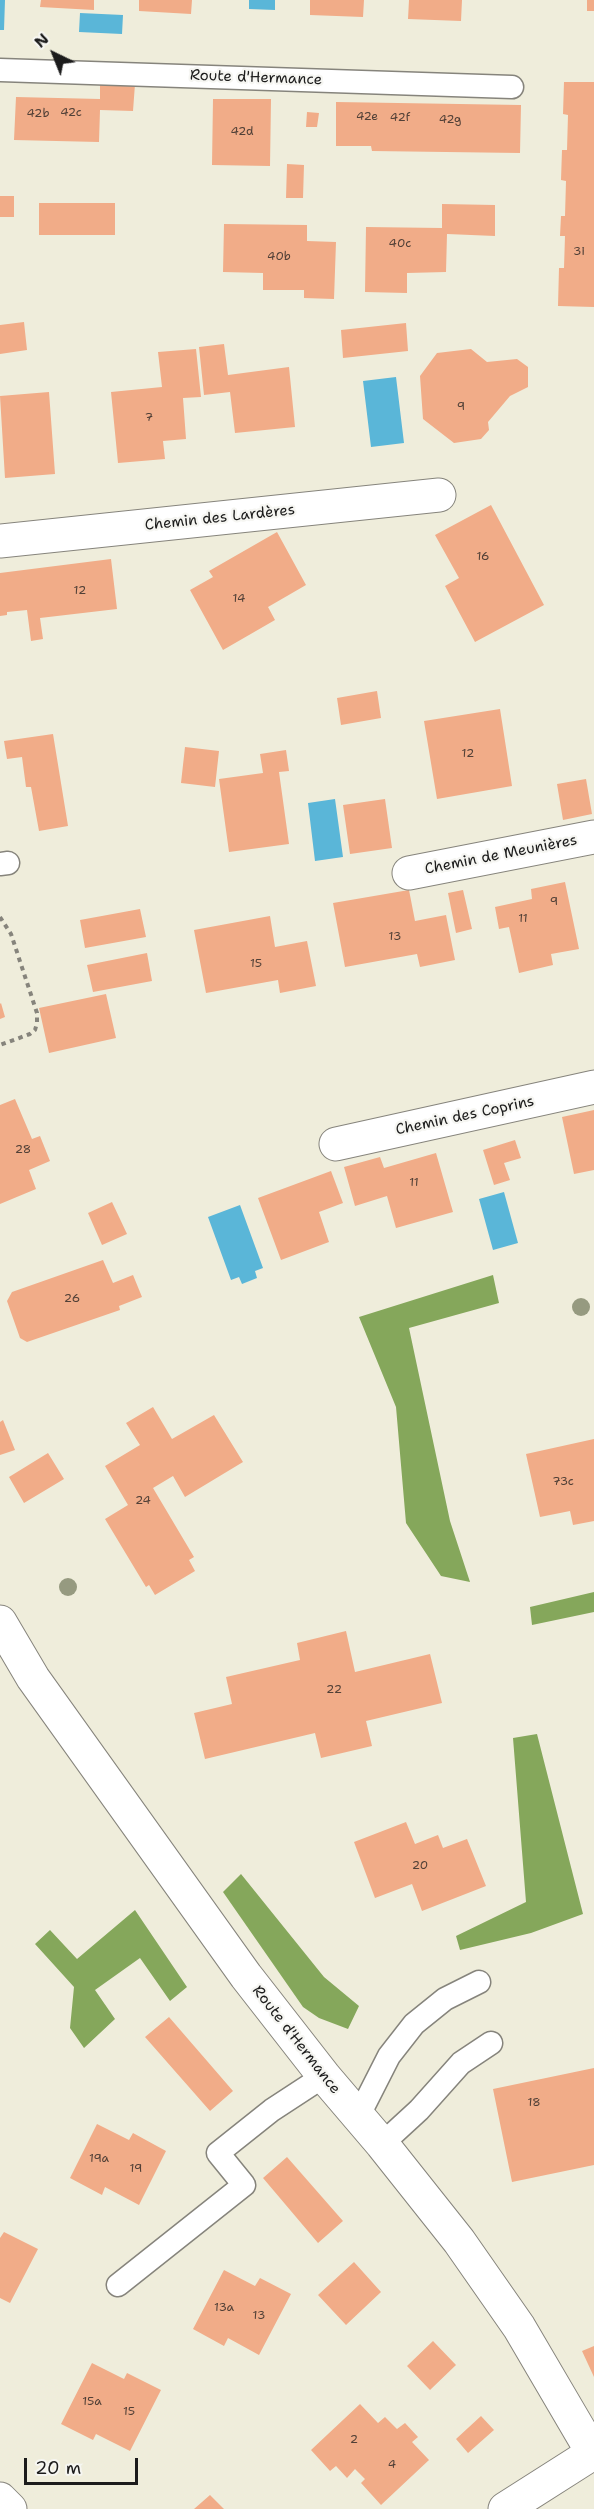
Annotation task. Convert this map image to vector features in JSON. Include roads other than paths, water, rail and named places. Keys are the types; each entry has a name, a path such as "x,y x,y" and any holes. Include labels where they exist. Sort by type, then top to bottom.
{"street":[{"name":"Chemin des Lardères","path":"0,541 439,495"},
{"name":"Chemin de Meunières","path":"409,873 594,837"},
{"name":"Chemin des Coprins","path":"336,1144 594,1088"},
{"name":"Route d'Hermance","path":"0,1622 33,1678 96,1769 240,1967 324,2076 382,2144 459,2241 519,2327 594,2454"},
{"path":"505,2509 594,2454"},
{"path":"0,2499 10,2509"}],"lane":[{"name":"Route d'Hermance","path":"0,70 512,87"},
{"path":"358,2116 389,2056 407,2031 445,1999 479,1983"},
{"path":"382,2144 419,2110 461,2063 491,2043"},
{"path":"118,2284 244,2185 218,2153 272,2110 324,2076"}],"water":[{"path":"0,0 5,0 4,30 0,30"},
{"path":"249,0 275,0 275,10 249,9"},
{"path":"80,13 123,15 122,34 79,32"},
{"path":"396,377 404,443 371,447 363,381"},
{"path":"335,799 343,857 315,861 308,803"},
{"path":"504,1192 518,1243 493,1250 479,1199"},
{"path":"240,1205 263,1268 255,1271 257,1278 242,1284 239,1277 231,1280 208,1217"}]}
